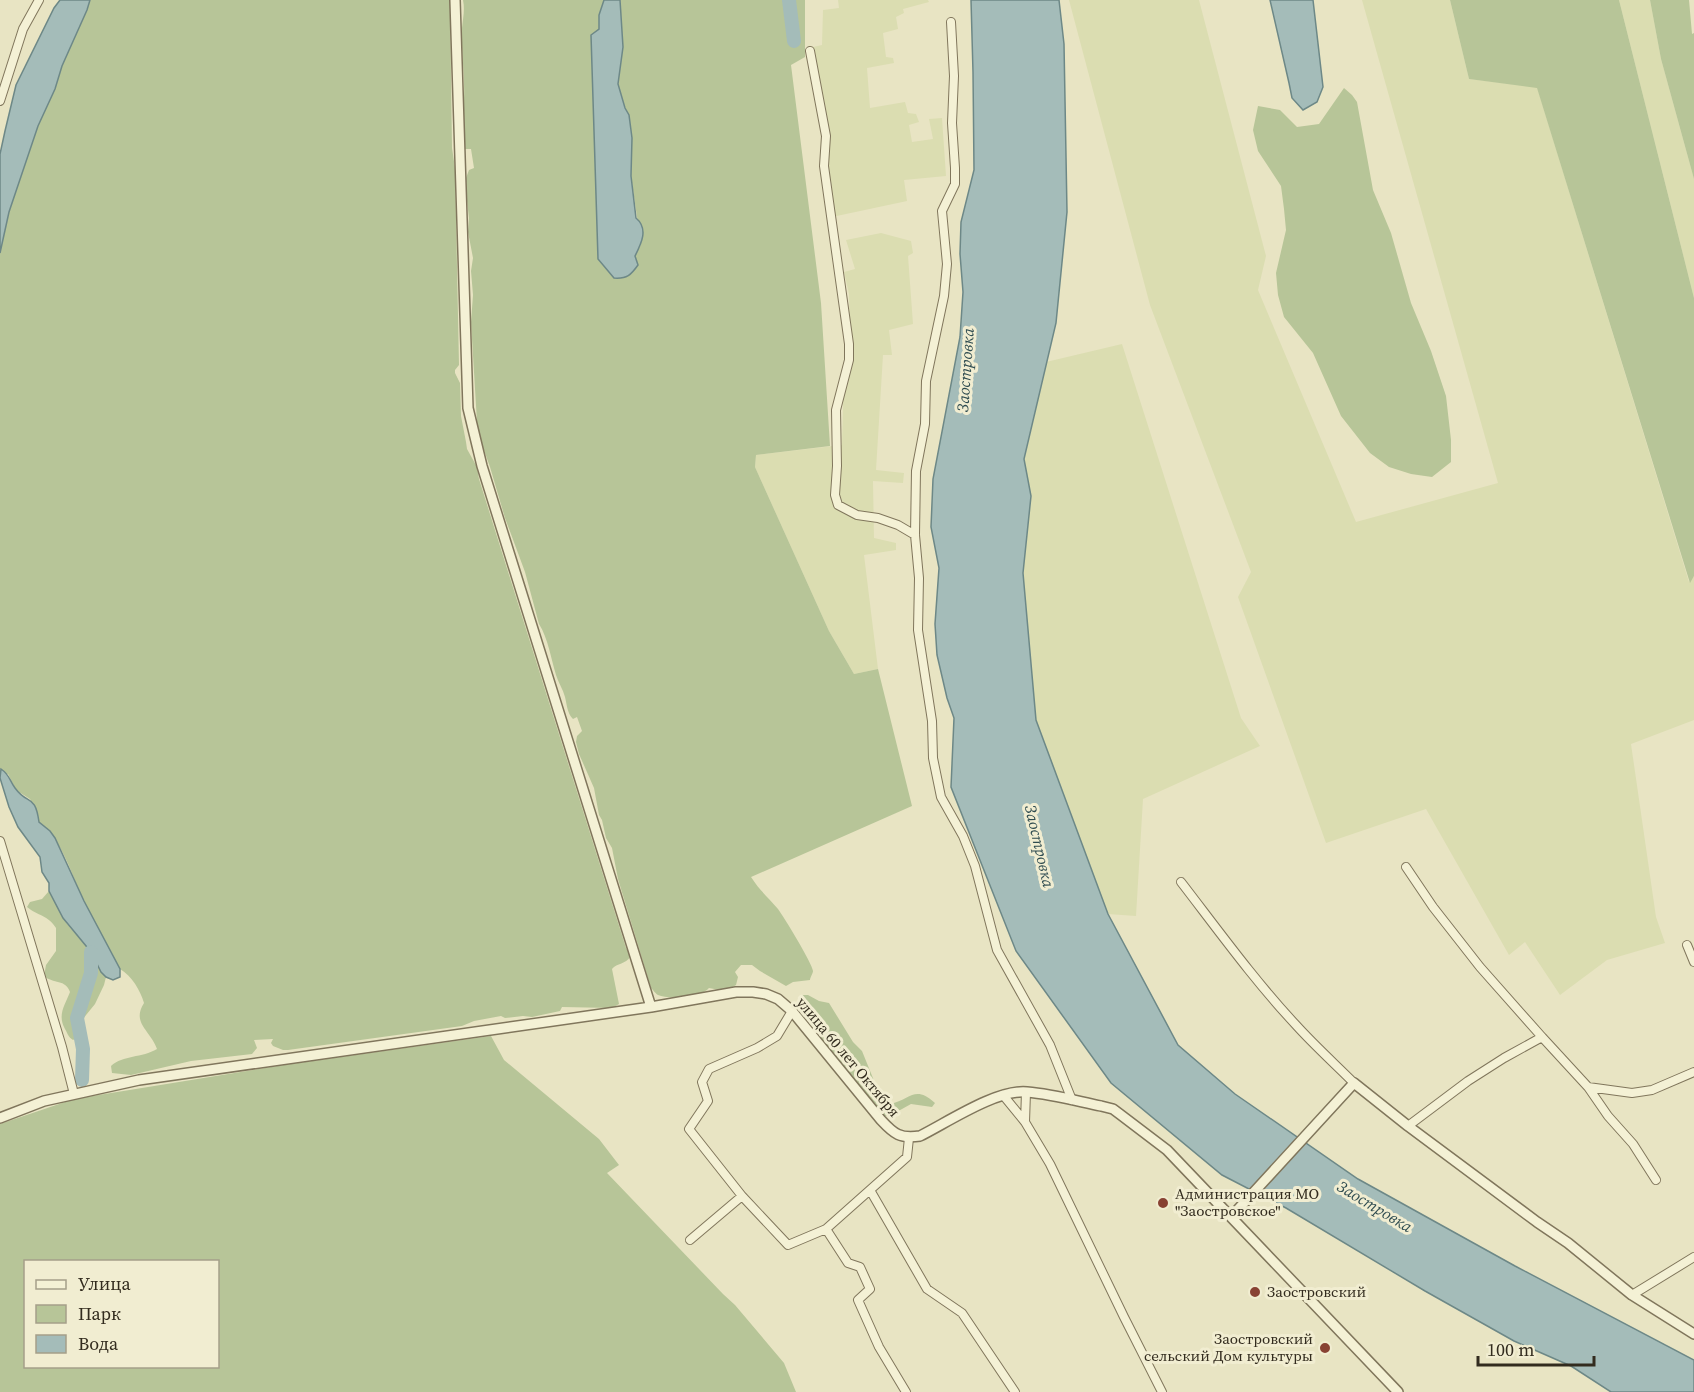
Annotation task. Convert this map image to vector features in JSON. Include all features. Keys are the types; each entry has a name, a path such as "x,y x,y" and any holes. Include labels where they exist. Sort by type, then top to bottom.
{"street":[{"path":"0,100 23,29 39,0"},
{"path":"455,0 468,408 482,466 651,1007"},
{"path":"951,22 955,184 942,211 947,264 944,296 926,381 925,424 916,471 915,535 919,578 918,630 932,721 933,758 941,796 963,836 975,866 997,950 1050,1045 1072,1100"},
{"path":"810,51 826,136 824,166 849,344 849,360 836,410 835,495 838,505 843,509 857,515 898,525 915,535"},
{"path":"0,841 74,1094"},
{"path":"1406,867 1433,907 1480,967 1588,1087 1608,1116 1633,1144 1656,1180"},
{"path":"1181,882 1240,960 1278,1005 1354,1083 1408,1126 1568,1243 1632,1295 1694,1334"},
{"path":"1687,945 1694,963"},
{"name":"улица 60 лет Октября","path":"0,1118 44,1101 139,1080 753,992 772,996 792,1011 880,1120 899,1136 909,1138"},
{"path":"792,1011 777,1036 757,1048 709,1069 702,1082 708,1101 689,1129 742,1196 788,1245 826,1229 907,1157 909,1138 920,1136 983,1103 1003,1095 1026,1092 1101,1106 1113,1109 1167,1150 1398,1392"},
{"path":"1408,1126 1468,1080 1542,1037"},
{"path":"1588,1087 1632,1093 1652,1090 1694,1072"},
{"path":"1231,1217 1354,1083"},
{"path":"1025,1122 1026,1092"},
{"path":"1003,1095 1025,1122 1050,1164 1162,1392"},
{"path":"870,1190 927,1288 962,1313 1014,1392"},
{"path":"690,1240 742,1196"},
{"path":"826,1229 848,1263 860,1267 870,1289 858,1300 879,1347 906,1392"},
{"path":"1632,1295 1694,1257"}],"green space":[{"path":"90,0 450,0 459,365 455,373 460,383 461,416 467,449 477,467 629,952 628,959 612,969 619,1004 612,1008 562,1007 560,1011 532,1017 505,1018 501,1016 474,1021 462,1026 288,1050 273,1046 271,1043 273,1039 254,1040 257,1048 252,1054 191,1061 131,1075 112,1073 111,1066 116,1062 157,1049 141,1022 140,1016 144,1003 132,979 120,969 85,903 60,847 54,837 39,822 38,814 30,799 16,790 8,774 0,776 0,253 9,212 38,126"},
{"path":"463,0 604,0 599,15 599,29 595,32 598,259 614,278 635,256 641,244 631,176 632,138 629,115 618,84 623,47 620,0 805,0 805,57 791,65 821,303 830,446 756,455 755,467 829,631 854,674 878,669 912,806 751,877 778,909 808,959 813,971 810,980 793,982 786,986 752,965 741,965 735,972 738,977 736,985 725,991 709,988 700,994 685,997 663,997 651,988 618,879 612,848 606,838 599,815 594,788 579,754 576,742 577,736 582,731 577,717 573,719 568,712 547,642 539,624 525,572 480,439 471,322 473,258 468,232 466,178 469,170 474,168 471,149 465,149 461,138 464,98"},
{"path":"838,0 928,0 929,2 903,9 904,13 896,17 898,29 883,33 886,57 893,58 894,63 867,68 870,108 905,102 908,113 916,114 919,122 909,125 912,142 933,139 929,119 942,118 946,176 904,180 907,201 832,217 823,171 828,166 813,47 822,45 823,10 839,8"},
{"path":"1069,0 1199,0 1266,256 1258,290 1356,522 1498,483 1362,0 1450,0 1469,79 1537,87 1689,582 1694,576 1694,720 1631,744 1656,917 1665,943 1607,960 1560,995 1525,942 1509,955 1426,809 1326,843 1238,597 1251,572 1150,305"},
{"path":"1450,0 1619,0 1694,298 1694,576 1690,583 1537,88 1469,79"},
{"path":"1619,0 1650,0 1661,59 1694,179 1694,298"},
{"path":"1650,0 1689,0 1692,34 1694,33 1694,179 1661,59"},
{"path":"1344,88 1357,102 1373,190 1391,233 1411,303 1431,351 1446,396 1451,462 1432,477 1411,474 1389,467 1370,453 1341,416 1313,353 1284,317 1278,295 1276,273 1286,230 1284,209 1281,186 1258,151 1253,130 1258,106 1280,110 1297,127 1319,124"},
{"path":"881,233 911,241 913,253 908,256 913,324 889,330 892,355 883,355 876,470 904,473 903,483 873,481 874,538 896,543 896,550 864,555 878,669 854,674 829,631 755,467 756,455 842,445 845,336 850,334 849,294 844,272 855,269 846,240"},
{"path":"1122,344 1241,718 1260,746 1143,799 1136,916 1108,914 1036,720 1023,573 1031,496 1024,460 1046,362"},
{"path":"49,891 67,924 91,952 106,977 95,1004 82,1020 78,1037 73,1040 68,1035 62,1019 70,992 66,985 44,976 46,965 56,951 56,928 50,920 27,907 30,902 42,899"},
{"path":"803,995 829,1003 853,1042 862,1051 879,1093 886,1103 891,1104 918,1094 935,1103 932,1107 911,1104 884,1117 806,1021 798,1007 799,998"},
{"path":"491,1036 504,1060 599,1139 619,1165 607,1173 735,1305 784,1363 796,1392 0,1392 0,1124 74,1099 284,1065"}],"water":[{"path":"60,0 90,0 38,126 9,212 0,253 0,154 5,131 16,85"},
{"path":"604,0 620,0 623,47 618,84 629,115 632,138 631,176 636,218 643,232 635,256 638,265 628,276 622,278 614,278 598,259 591,35 599,29 599,15"},
{"name":"Заостровка","path":"971,0 1059,0 1064,44 1067,212 1056,323 1024,459 1031,496 1023,573 1036,720 1108,914 1178,1045 1235,1094 1358,1179 1515,1266 1694,1360 1694,1392 1611,1392 1571,1366 1514,1341 1286,1208 1222,1175 1111,1083 1016,951 951,787 954,718 937,655 935,624 939,568 931,527 933,479 960,337 963,292 960,254 961,222 974,170"},
{"path":"1270,0 1313,0 1323,87 1317,102 1303,110 1292,98"},
{"path":"1,769 20,793 33,803 39,822 55,838 84,901 120,969 120,977 113,980 101,972 91,952 63,918 49,891 49,883 42,872 40,857 18,827 9,807 0,778"}],"waterway":[{"path":"789,0 794,41"},
{"path":"82,1080 83,1049 77,1018 91,973 91,952"}],"place":[{"name":"Администрация МО \"Заостровское\"","path":"1163,1203"},
{"name":"Заостровский","path":"1255,1292"},
{"name":"Заостровский сельский Дом культуры","path":"1325,1348"}]}
